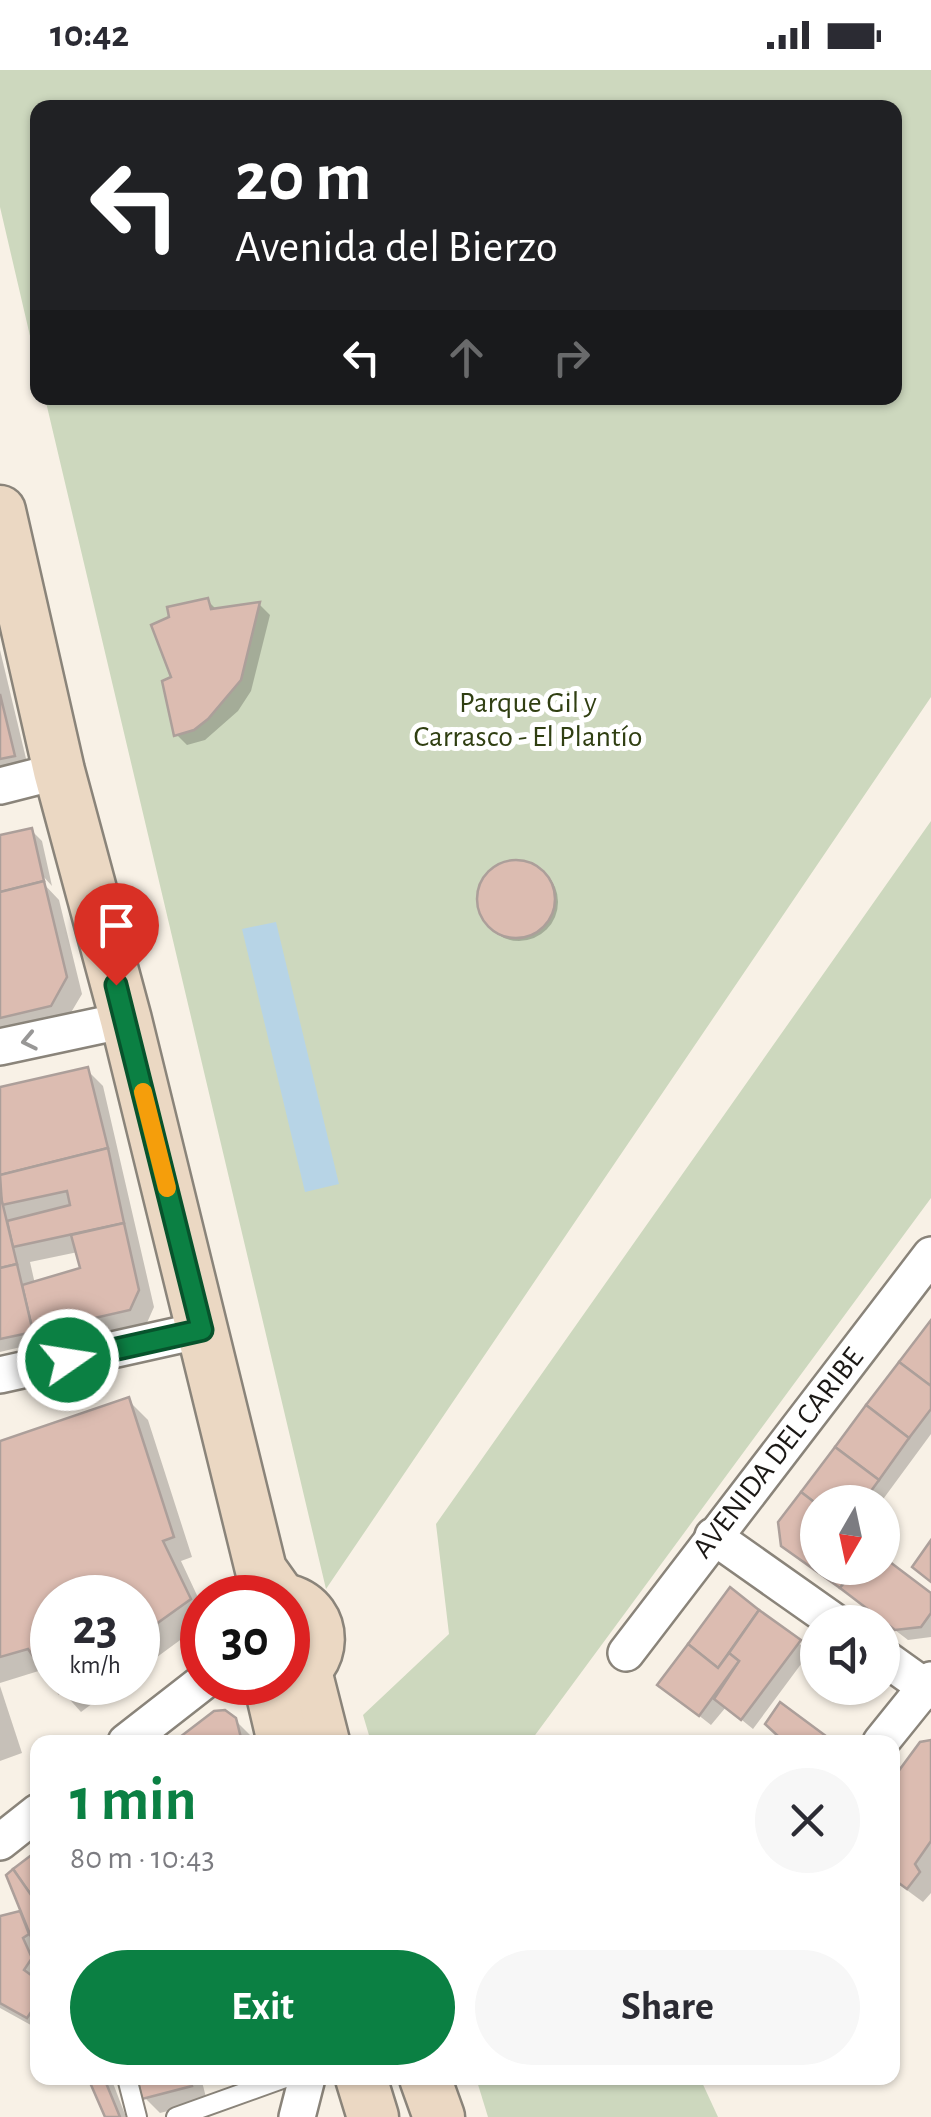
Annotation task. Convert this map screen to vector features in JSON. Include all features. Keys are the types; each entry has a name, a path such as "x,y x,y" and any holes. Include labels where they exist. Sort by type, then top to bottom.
{"main road":[{"path":"0,510 58,771 268,1575"},
{"path":"310,1617 320,1634 320,1647 310,1657"},
{"path":"284,1735 286,1705"},
{"path":"303,1705 320,1735"},
{"path":"363,2085 374,2117"},
{"path":"428,2085 439,2117"}],"street":[{"path":"0,786 58,771"},
{"path":"0,1047 126,1020"},
{"name":"AVENIDA DEL CARIBE","path":"626,1652 931,1254"},
{"path":"0,1374 202,1330"},
{"path":"713,1536 811,1605"},
{"path":"887,1735 929,1686 900,1667"},
{"path":"135,1735 180,1700"},
{"path":"0,1842 30,1818"},
{"path":"297,2117 305,2085"}],"lane":[{"path":"129,2085 138,2117"},
{"path":"234,2085 237,2097"},
{"path":"176,2117 268,2085"}],"green space":[{"name":"Parque Gil y Carrasco - El Plantío","path":"0,70 931,70 931,697 326,1589 47,405 902,405 902,100 30,100 30,336 0,207"},
{"path":"931,821 931,1198 535,1735 369,1735 363,1715 449,1634 436,1524"},
{"path":"478,2085 703,2085 718,2117 488,2117"}],"water":[{"path":"276,922 339,1184 305,1192 242,929"}],"building":[{"path":"208,598 211,609 260,602 241,680 208,719 194,730 174,736 162,681 171,677 151,625 169,617 167,607"},
{"path":"0,694 15,756 0,759"},
{"path":"32,828 44,881 0,892 0,835"},
{"path":"516,860 544,871 555,899 544,927 516,938 488,927 477,899 488,871"},
{"path":"44,881 67,977 51,1006 0,1018 0,892"},
{"path":"88,1067 108,1148 0,1175 0,1087"},
{"path":"108,1148 124,1223 13,1247 7,1221 70,1205 67,1191 2,1205 0,1175"},
{"path":"0,1193 17,1264 0,1268"},
{"path":"124,1223 139,1290 130,1310 33,1332 22,1285 80,1268 71,1235"},
{"path":"17,1264 33,1332 0,1339 0,1268"},
{"path":"931,1320 931,1386 899,1362"},
{"path":"899,1362 931,1386 931,1409 909,1438 866,1405"},
{"path":"129,1397 174,1537 163,1541 180,1576 180,1607 160,1621 160,1575 30,1575 30,1652 28,1649 0,1657 0,1441"},
{"path":"866,1405 909,1438 879,1480 835,1447"},
{"path":"835,1447 879,1480 875,1485 806,1485"},
{"path":"800,1493 800,1560 781,1546 778,1522"},
{"path":"931,1540 931,1582 912,1567"},
{"path":"900,1570 931,1593 931,1613 921,1627 900,1629 900,1605 862,1605 840,1588 900,1585"},
{"path":"730,1587 759,1610 718,1668 688,1644"},
{"path":"759,1610 800,1639 741,1720 714,1699 739,1661 729,1653"},
{"path":"688,1644 718,1668 729,1653 739,1661 699,1716 657,1685"},
{"path":"780,1702 825,1735 777,1735 765,1724"},
{"path":"225,1710 236,1718 240,1735 183,1735 214,1711"},
{"path":"931,1740 931,1841 915,1864 920,1872 907,1889 900,1884 900,1769 920,1742"},
{"path":"30,1856 30,1893 13,1869"},
{"path":"13,1869 30,1893 30,1934 6,1875"},
{"path":"20,1911 29,1934 23,1938 30,1954 24,1970 30,1974 27,2018 0,2003 0,1916"},
{"path":"91,2085 107,2085 120,2117 105,2117"},
{"path":"139,2085 192,2085 192,2086 142,2099"}],"slow traffic":[{"path":"143,1092 167,1188"}],"route":[{"path":"68,1360 202,1330 116,985"}]}
